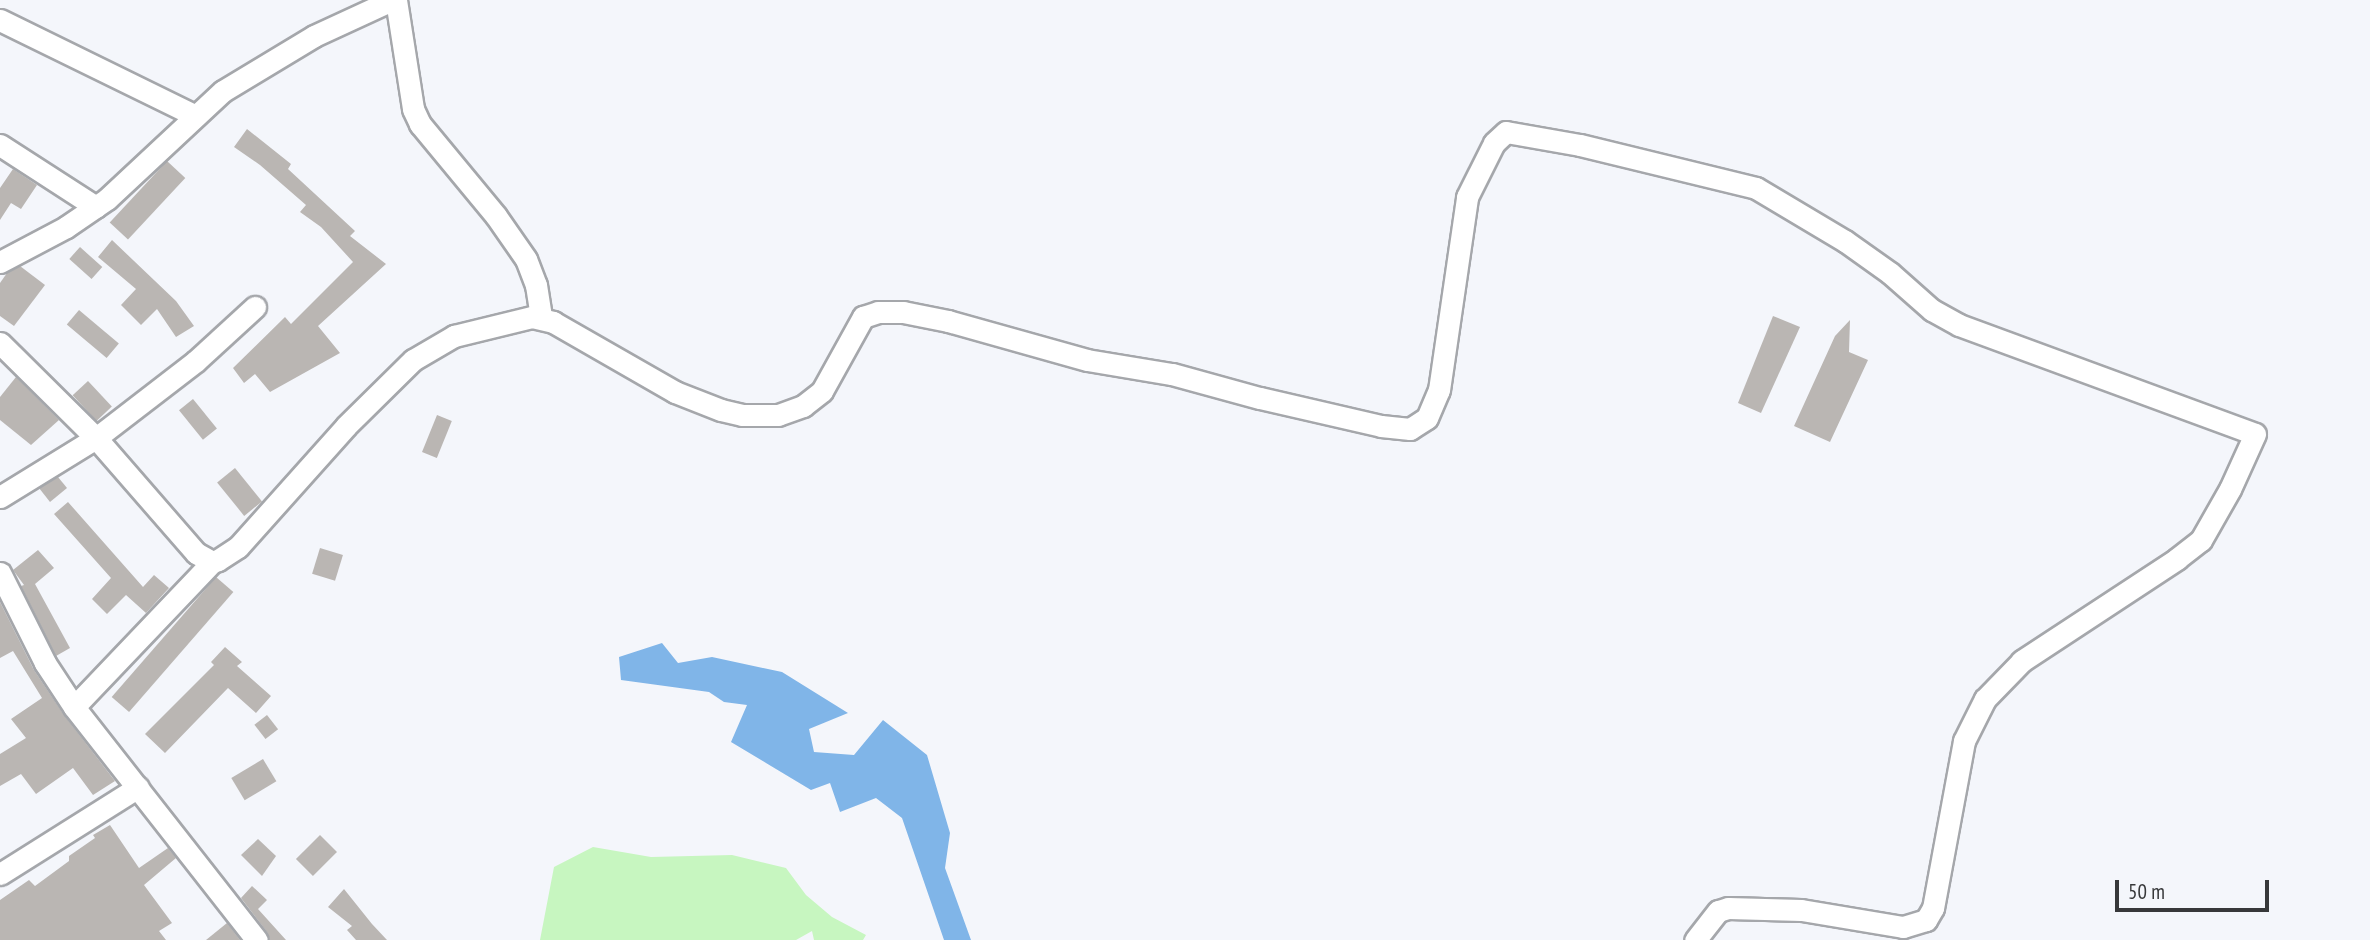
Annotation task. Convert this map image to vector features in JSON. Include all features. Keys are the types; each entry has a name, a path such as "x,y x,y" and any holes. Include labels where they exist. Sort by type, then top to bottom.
{"street":[{"path":"0,262 96,207 223,91 260,67 352,17 394,0 413,109 420,124 496,216 526,259 536,285 541,316"},
{"path":"0,20 196,116"},
{"path":"74,706 212,562 238,548 346,426 413,360 454,335 541,316 675,392 742,415 778,415 803,406 822,391 863,317 878,312 903,312 948,321 1087,360 1172,374 1381,426 1410,429 1427,418 1438,390 1468,193 1498,137 1503,132 1511,132 1580,145 1756,188 1845,241 1890,273 1932,310 1959,325 2255,434 2230,489 2200,540 2177,559 2022,661 1985,699 1964,741 1933,908 1926,920 1903,927 1801,910 1728,908 1718,911 1695,940"},
{"path":"0,145 96,207"},
{"path":"0,497 96,438 196,361 255,307"},
{"path":"0,343 96,438 187,543 212,562"},
{"path":"0,573 46,663 74,706 257,940"},
{"path":"0,874 138,788"}],"green space":[{"path":"593,847 651,857 732,855 786,868 806,895 832,917 866,935 863,940 814,940 812,931 796,940 540,940 554,867"}],"water":[{"path":"662,643 678,663 712,657 782,672 848,713 809,729 814,752 854,755 883,720 927,755 950,833 945,868 971,940 944,940 902,818 876,798 840,812 830,783 811,790 731,742 747,705 724,702 709,692 621,680 619,657"}],"building":[{"path":"247,129 291,164 288,169 355,231 350,236 386,264 318,326 340,353 270,392 255,374 244,383 233,368 285,317 291,324 353,262 321,227 300,212 306,205 260,165 234,147"},
{"path":"167,161 185,178 128,239 110,222"},
{"path":"13,169 37,185 21,209 11,203 0,220 0,188"},
{"path":"112,240 176,301 194,326 176,337 157,309 141,325 121,305 136,289 98,257"},
{"path":"80,247 102,267 92,279 69,259"},
{"path":"20,266 45,285 14,326 0,316 0,283 7,273"},
{"path":"79,310 119,343 107,358 67,325"},
{"path":"1773,316 1800,327 1761,413 1738,403"},
{"path":"1850,320 1849,352 1868,360 1830,442 1794,426 1835,336"},
{"path":"16,377 59,420 31,445 0,420 0,397"},
{"path":"88,381 112,407 97,421 73,395"},
{"path":"193,399 217,429 203,440 179,410"},
{"path":"437,415 452,421 437,458 422,452"},
{"path":"235,468 262,501 244,516 217,482"},
{"path":"58,477 67,488 50,502 39,488"},
{"path":"68,502 143,587 154,575 169,588 146,613 126,595 107,614 92,599 111,578 54,514"},
{"path":"320,548 343,555 335,581 312,574"},
{"path":"38,550 54,568 35,584 70,648 56,656 21,586 24,585 13,570"},
{"path":"216,577 233,592 129,712 112,697"},
{"path":"0,602 34,670 64,715 115,781 93,795 73,768 36,794 21,774 0,786 0,754 26,738 11,719 42,698 13,651 0,658"},
{"path":"225,647 242,662 237,666 271,696 256,713 228,688 165,753 145,734 214,665 211,662"},
{"path":"267,715 278,729 265,739 254,725"},
{"path":"263,759 276,781 245,800 231,778"},
{"path":"110,825 139,868 168,848 176,858 144,885 172,923 159,931 166,940 0,940 0,900 29,880 35,886 69,861 69,856 95,838 93,835"},
{"path":"320,835 337,852 313,876 296,859"},
{"path":"258,839 276,856 262,876 241,855"},
{"path":"252,886 267,900 258,909 286,940 270,940 241,898"},
{"path":"344,889 387,940 356,940 347,930 352,926 328,907"},
{"path":"227,923 240,940 206,940"}]}
